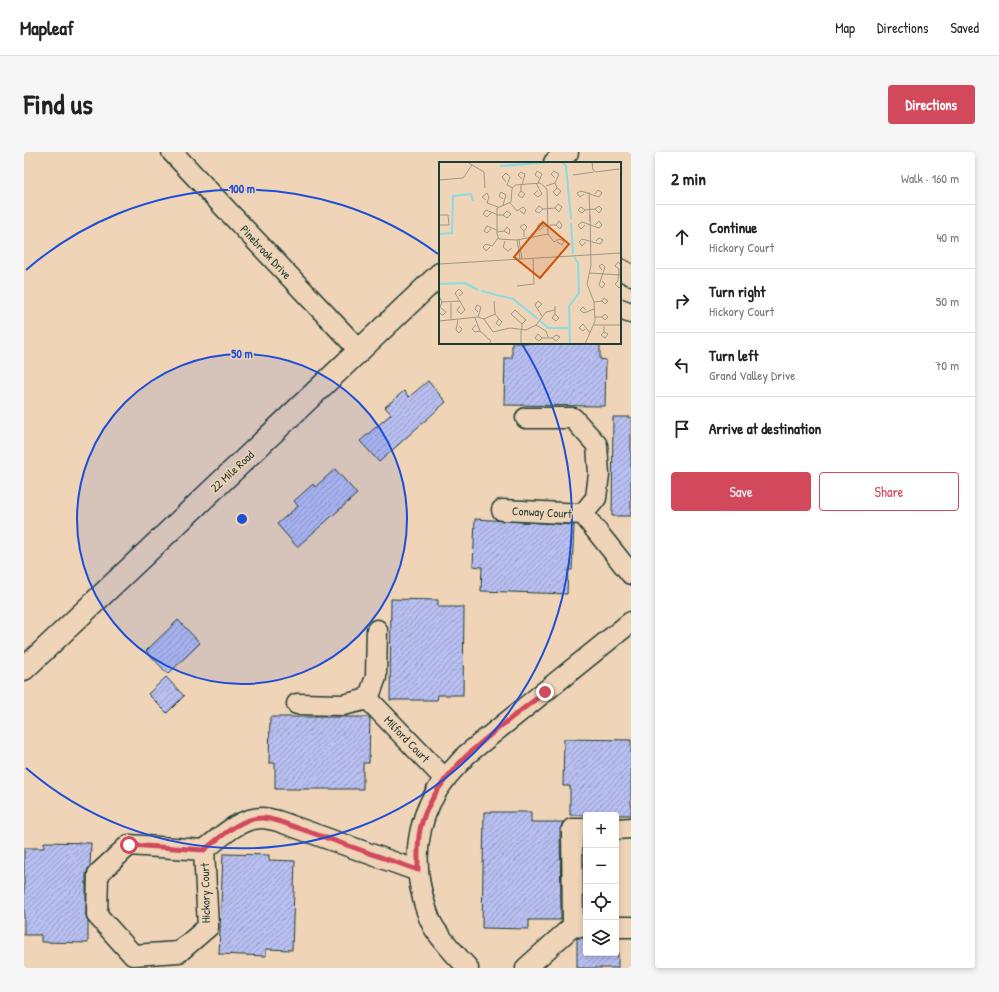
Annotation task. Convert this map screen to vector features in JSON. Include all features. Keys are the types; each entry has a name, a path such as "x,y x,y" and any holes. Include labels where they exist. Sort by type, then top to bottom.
{"street":[{"name":"Pinebrook Drive","path":"172,152 360,351"},
{"path":"556,162 567,152"},
{"path":"621,269 631,274"},
{"name":"22 Mile Road","path":"24,669 439,275"},
{"path":"621,309 631,313"},
{"name":"Conway Court","path":"526,418 573,418 597,445 599,474 596,498 583,514"},
{"name":"Conway Court","path":"502,510 583,514 631,574"},
{"path":"468,968 433,926 423,902 418,870 418,840 423,819 432,800 445,779 466,755 631,622"},
{"path":"297,704 343,705 368,699 376,677 377,630"},
{"name":"Milford Court","path":"368,699 445,779"},
{"name":"Hickory Court","path":"204,850 208,927 179,952 133,955 97,915 98,874 129,845 204,850 246,820 263,818 278,821 418,870"},
{"path":"619,828 631,828"},
{"path":"526,968 580,927 572,829 583,829"},
{"path":"619,927 631,927"}],"building":[{"path":"512,344 600,344 600,359 606,360 605,406 504,405 505,358 512,358"},
{"path":"428,381 446,402 379,462 360,441 391,414 385,407 404,391 409,397"},
{"path":"613,417 631,417 631,516 612,516"},
{"path":"335,469 357,494 297,547 277,524 298,506 294,501 313,484 315,487"},
{"path":"475,519 574,525 572,570 568,570 567,594 481,591 482,567 473,566"},
{"path":"391,599 438,600 438,607 464,607 463,695 438,695 437,700 390,700"},
{"path":"178,620 200,643 168,674 146,651"},
{"path":"166,677 184,696 167,713 148,694"},
{"path":"270,717 370,717 369,763 363,763 363,789 275,789 275,763 269,763"},
{"path":"564,739 631,740 631,815 619,815 619,812 583,812 583,815 570,815 570,786 563,786"},
{"path":"484,812 531,812 531,822 563,822 560,829 561,920 529,920 529,929 482,928"},
{"path":"44,842 91,843 90,866 86,874 88,943 41,942 41,935 24,935 24,848 44,848"},
{"path":"223,854 269,855 269,860 295,861 292,950 266,949 266,956 219,954"},
{"path":"577,938 583,938 583,956 618,956 618,968 577,968"}],"route":[{"path":"129,845 204,850 246,820 263,818 278,821 418,870 418,840 423,819 432,800 445,779 466,755 545,692"}]}
